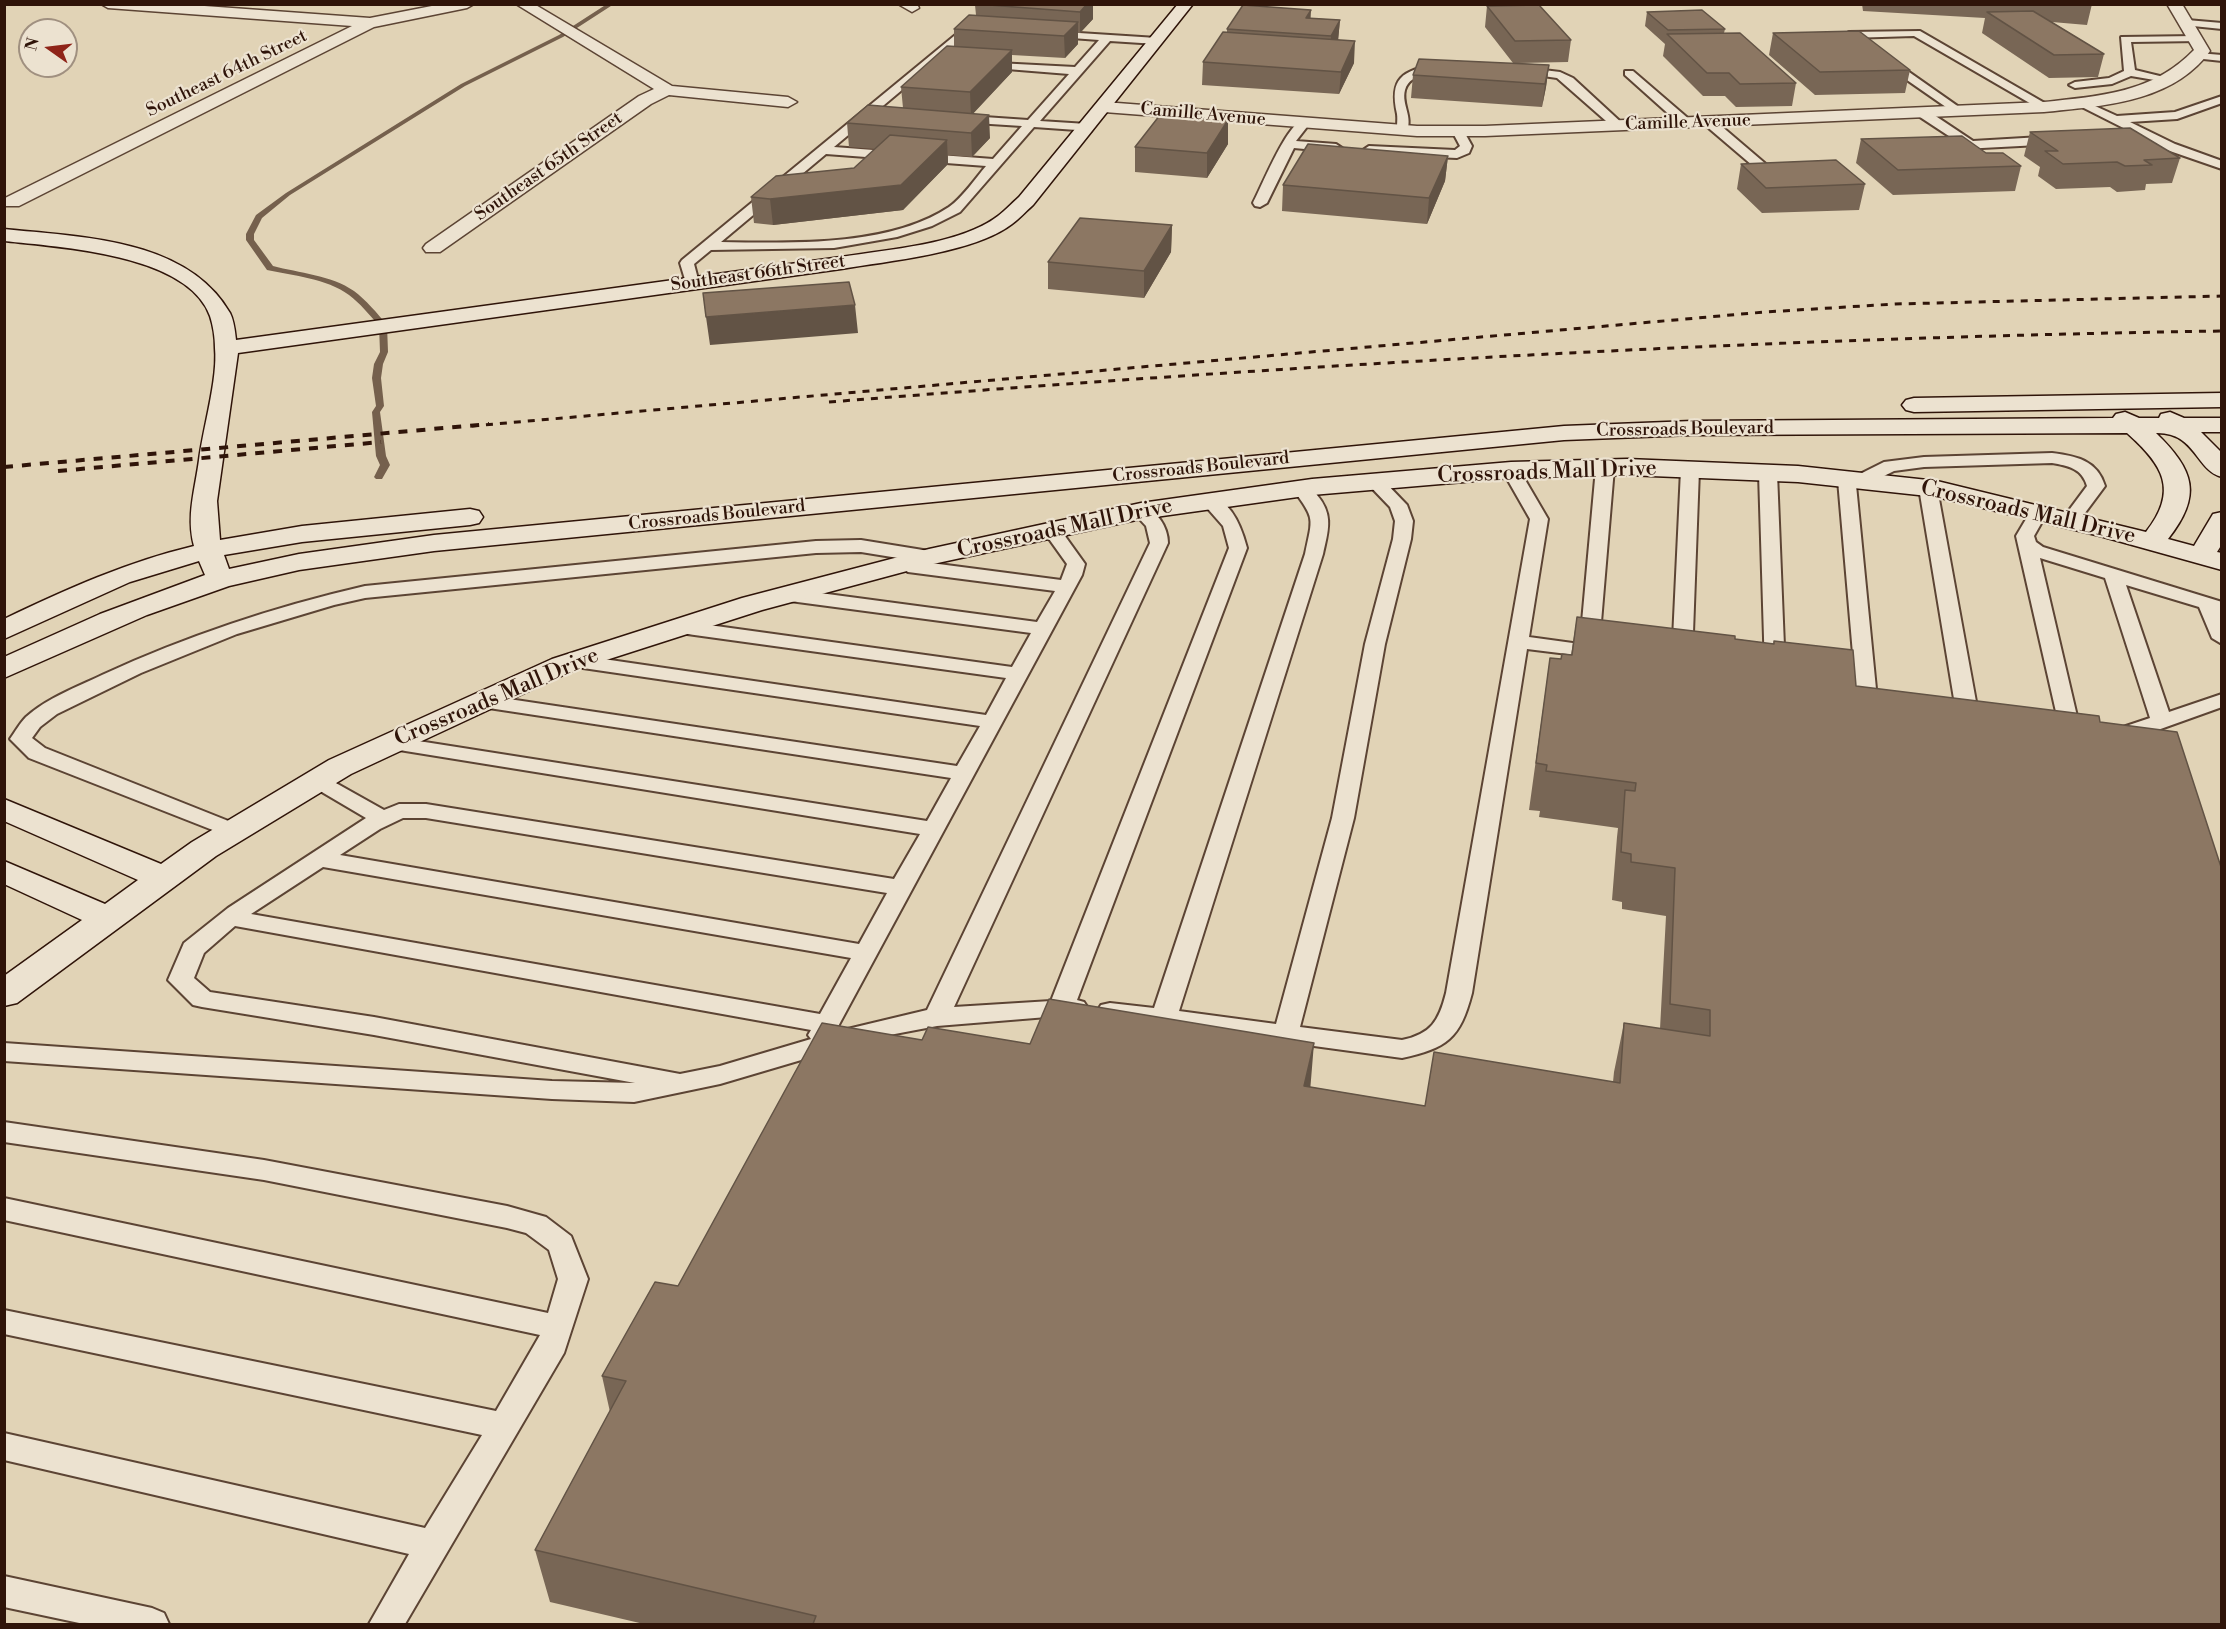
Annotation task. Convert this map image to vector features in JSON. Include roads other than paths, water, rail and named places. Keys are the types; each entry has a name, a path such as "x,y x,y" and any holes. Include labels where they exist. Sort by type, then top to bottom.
{"street":[{"path":"108,4 370,23"},
{"name":"Southeast 64th Street","path":"12,202 370,23 467,4"},
{"path":"523,4 667,90 689,94 788,102"},
{"name":"Southeast 66th Street","path":"227,348 841,263 974,236 1004,221 1026,201 1186,4"},
{"path":"2174,4 2187,22 2197,48"},
{"name":"Camille Avenue","path":"1104,107 1402,130 1458,131 2044,108 2123,97 2168,81 2181,74 2197,48"},
{"name":"Southeast 65th Street","path":"433,248 645,100 667,90"},
{"path":"4,235 92,246 160,262 191,279 206,292 222,318 227,348 206,484 204,529 218,580 59,641 4,669"},
{"name":"Crossroads Boulevard","path":"209,549 303,533 1552,414 1664,409 2222,400"},
{"path":"2102,401 2157,446 2171,465 2178,490 2174,511 2152,542"},
{"path":"2146,401 2203,446 2222,470"},
{"name":"Crossroads Boulevard","path":"218,580 306,560 434,543 1564,433 1692,428 2222,425"},
{"name":"Crossroads Mall Drive","path":"4,994 163,878 233,831 318,780 482,701 576,661 680,627 929,557 1141,511 1302,489 1511,470 1605,468 1768,473 1928,488 2070,521 2212,559"},
{"path":"2212,559 2222,520"},
{"path":"4,630 135,570 209,549"},
{"path":"4,809 163,878"},
{"path":"4,871 107,918"}],"lane":[{"path":"2187,22 2222,26"},
{"path":"692,283 687,263 707,246 938,62 969,29 992,30"},
{"path":"1038,33 1157,41"},
{"path":"1960,112 1849,35 1916,33 2044,108"},
{"path":"707,246 784,247 889,235 932,222 955,209 1107,38"},
{"path":"2130,72 2125,39 2197,48 2222,58"},
{"path":"966,63 1077,70"},
{"path":"1402,130 1405,117 1399,95 1410,75 1430,69 1455,67"},
{"path":"1511,70 1560,75 1569,80 1618,125"},
{"path":"2075,85 2112,81 2130,72 2168,81"},
{"path":"1629,74 1686,123"},
{"path":"2115,120 2177,115 2222,99"},
{"path":"2080,103 2171,147 2222,165"},
{"path":"1924,114 1970,144"},
{"path":"951,118 1087,128"},
{"path":"1709,122 1770,174"},
{"path":"1260,203 1291,142 1304,123"},
{"path":"1291,142 1296,145 1457,154 1466,146 1458,131"},
{"path":"1925,147 2070,139"},
{"path":"825,150 995,163"},
{"path":"1841,684 1875,691 1854,480 1890,466 1924,462 2052,458 2071,461 2087,467 2094,475 2096,486 2070,521"},
{"path":"1589,651 1605,468"},
{"path":"4,1052 552,1090 634,1093 686,1083 822,1034 937,1017 1061,1009 1164,1017 1402,1049 1430,1043 1448,1030 1459,993 1539,519 1511,470"},
{"path":"1682,663 1690,470"},
{"path":"1768,473 1775,675"},
{"path":"1286,1033 1343,818 1375,644 1402,539 1404,521 1398,505 1375,482"},
{"path":"1928,488 1961,727 1992,736"},
{"path":"1164,1017 1314,554 1322,516 1319,505 1302,489"},
{"path":"1061,1009 1238,548 1232,525 1210,501"},
{"path":"937,1017 1159,543 1156,524 1141,511"},
{"path":"2038,513 2025,536 2087,741"},
{"path":"822,1034 1067,587 1076,564 1051,530"},
{"path":"2028,544 2036,551 2214,605 2222,638"},
{"path":"233,831 37,753 21,739 34,721 91,689 157,657 271,615 365,592 816,547 861,546 929,557"},
{"path":"901,565 1067,587"},
{"path":"2113,574 2162,723"},
{"path":"790,595 1043,629"},
{"path":"680,627 1019,674"},
{"path":"1518,642 1624,655"},
{"path":"1658,660 1705,666"},
{"path":"576,661 993,722"},
{"path":"1752,672 1797,678"},
{"path":"2051,742 2087,741 2132,734 2222,700"},
{"path":"482,701 964,774"},
{"path":"393,743 934,829"},
{"path":"318,780 382,819"},
{"path":"686,1083 374,1026 202,999 181,980 192,949 230,918 382,819 399,811 426,811 902,888"},
{"path":"320,859 866,953"},
{"path":"230,918 822,1034"},
{"path":"4,1132 264,1170 536,1226 561,1244 573,1279 553,1344 386,1624"},
{"path":"4,1209 558,1327"},
{"path":"4,1322 503,1426"},
{"path":"4,1446 433,1545"},
{"path":"4,1591 152,1624"}],"waterway":[{"path":"379,477 385,465 381,456 376,412 380,406 376,378 378,364 384,352 383,325 350,292 341,287 322,280 270,268 250,240 250,234 259,217 288,194 463,85 561,36 612,4"}],"railway":[{"path":"472,426 1765,312 1895,304 2222,296"},
{"path":"829,402 1177,376 1525,355 1873,340 2222,331"},
{"path":"4,467 489,424"},
{"path":"58,471 381,442"}]}
